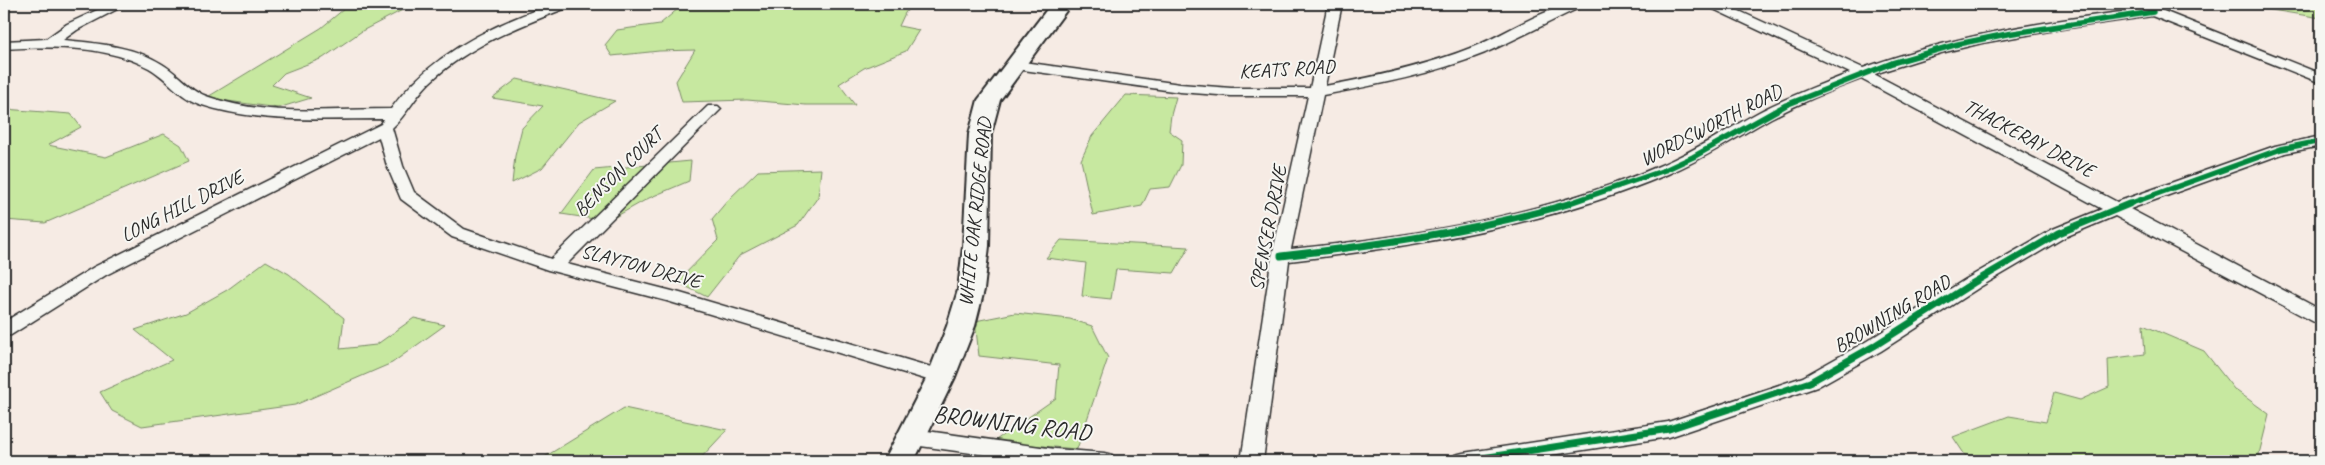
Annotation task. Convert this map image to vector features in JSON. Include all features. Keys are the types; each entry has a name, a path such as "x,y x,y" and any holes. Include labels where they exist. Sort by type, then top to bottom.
{"street":[{"path":"48,44 72,27 120,4"},
{"name":"LONG HILL DRIVE","path":"4,330 100,271 390,121 401,103 433,69 462,48 505,26 564,4"},
{"name":"WHITE OAK RIDGE ROAD","path":"900,461 941,377 961,326 971,290 976,246 980,134 989,100 1061,4"},
{"name":"SPENSER DRIVE","path":"1252,461 1281,256 1335,4"},
{"name":"KEATS ROAD","path":"1016,65 1188,89 1240,92 1317,92 1418,69 1479,50 1523,31 1559,10 1576,4"},
{"name":"THACKERAY DRIVE","path":"1714,4 1861,73 2321,318"},
{"path":"2131,4 2321,78"},
{"name":"WORDSWORTH ROAD","path":"1281,256 1341,250 1447,234 1552,209 1627,185 1699,154 1783,106 1861,73 1957,44 2052,25 2153,12"},
{"path":"4,45 48,44 110,51 137,58 156,66 199,100 227,108 390,121"},
{"name":"BENSON COURT","path":"554,266 713,109"},
{"name":"SLAYTON DRIVE","path":"390,121 395,166 407,195 458,233 554,266 674,297 941,377"},
{"name":"BROWNING ROAD","path":"1463,461 1669,429 1810,382 1874,346 1973,283 2058,233 2152,194 2254,158 2281,149 2321,141"},
{"name":"BROWNING ROAD","path":"913,437 1054,457 1104,461"}],"green space":[{"path":"350,4 414,4 362,31 323,58 284,73 272,85 311,98 278,108 206,98 321,28"},
{"path":"693,4 912,4 899,26 919,30 906,51 864,68 839,84 855,105 806,105 747,100 682,102 676,81 695,50 659,51 612,56 605,45 617,30 660,24 679,8"},
{"path":"2241,4 2321,4 2321,18 2247,6"},
{"path":"517,79 615,101 579,122 542,168 512,183 515,156 522,128 543,106 492,98"},
{"path":"1126,95 1176,97 1169,131 1182,140 1181,165 1170,187 1150,189 1142,206 1093,215 1081,160 1092,136"},
{"path":"4,109 71,114 81,127 48,145 106,157 164,134 181,145 189,161 45,223 4,220"},
{"path":"691,161 689,181 649,198 608,221 561,214 594,170"},
{"path":"821,169 818,197 798,225 740,255 707,297 677,282 718,240 712,219 728,200 758,171"},
{"path":"1061,240 1189,247 1174,273 1116,269 1111,299 1082,296 1086,263 1046,258"},
{"path":"266,261 289,274 344,318 340,349 376,345 414,318 445,325 392,363 295,405 142,426 112,411 100,392 172,360 135,330 186,313 227,290"},
{"path":"1015,313 1070,319 1092,326 1108,358 1077,449 993,442 1056,398 1059,365 979,356 975,321"},
{"path":"2143,325 2204,351 2234,389 2269,414 2259,454 2263,461 1969,461 1953,437 2009,416 2046,422 2054,393 2080,400 2109,387 2108,359 2145,354"},
{"path":"624,408 727,430 698,461 538,461"}],"cycle path":[{"path":"1281,256 1412,239 1499,222 1542,211 1584,199 1665,170 1693,157 1786,105 1849,78 1892,63 1958,44 2007,34 2153,12"},
{"path":"1463,461 1669,429 1810,382 1874,346 1973,283 2059,233 2152,194 2227,167 2281,149 2321,141"}]}
